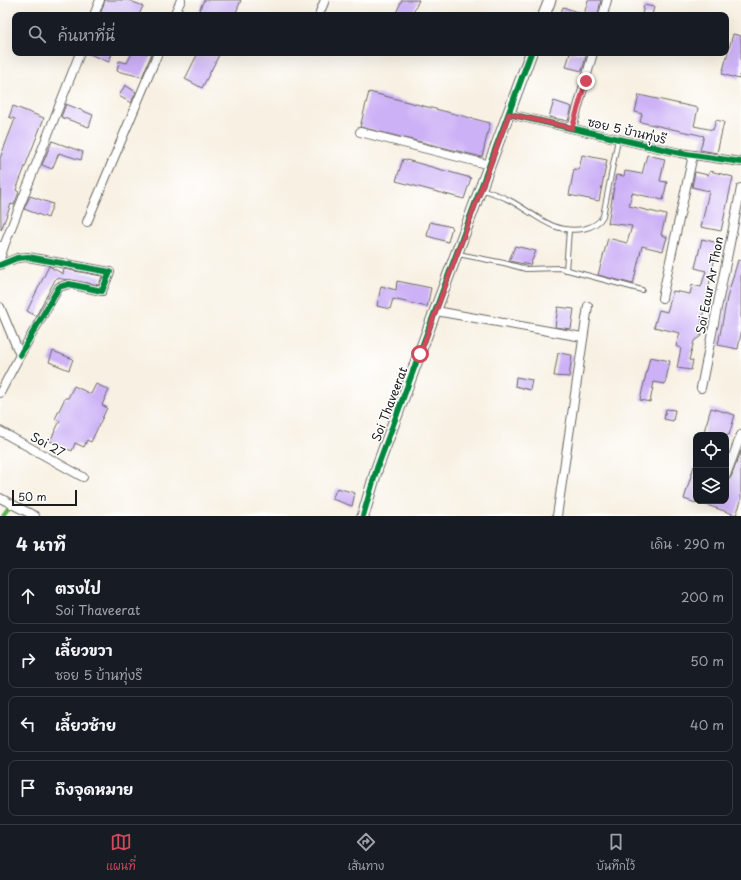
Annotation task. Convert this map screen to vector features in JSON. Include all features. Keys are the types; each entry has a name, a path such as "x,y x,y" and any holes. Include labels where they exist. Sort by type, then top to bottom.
{"street":[{"path":"95,12 100,0"},
{"path":"175,12 181,0"},
{"path":"320,12 325,0"},
{"path":"545,12 550,0"},
{"path":"604,12 607,0"},
{"path":"0,260 2,246 79,56"},
{"path":"87,222 157,56"},
{"name":"Soi Thaveerat","path":"363,516 377,468 530,56"},
{"path":"572,128 592,56"},
{"name":"ซอย 5 บ้านทุ่งรี","path":"509,114 693,155 741,162"},
{"path":"360,132 490,165"},
{"path":"662,298 693,155"},
{"name":"Soi Eaur Ar Thon","path":"702,388 741,188"},
{"path":"0,265 16,258 28,257 110,272 102,291 69,284 59,287 0,392"},
{"path":"556,516 582,337 588,306"},
{"path":"0,307 20,355"},
{"path":"436,311 582,337"},
{"name":"Soi 27","path":"0,432 84,477"},
{"path":"729,468 741,436"},
{"path":"0,498 34,516"}],"lane":[{"path":"481,189 508,199 537,219 569,230 589,228 600,221 619,139"},
{"path":"566,270 569,230"},
{"path":"457,254 526,269 554,268 566,270 642,290"}],"building":[{"path":"105,0 128,0 143,6 140,12 101,12"},
{"path":"204,0 241,0 236,12 198,12"},
{"path":"402,0 419,0 413,12 396,12"},
{"path":"588,0 601,0 599,12 585,12"},
{"path":"644,5 654,7 653,12 643,12"},
{"path":"563,7 577,12 561,12"},
{"path":"733,34 741,36 741,71 739,79 722,74 727,56 729,56 729,49"},
{"path":"94,56 111,56 109,62"},
{"path":"130,56 151,56 142,77 117,71 119,61 127,63"},
{"path":"196,56 218,56 202,88 185,79"},
{"path":"569,56 586,56 582,71 566,67"},
{"path":"125,85 136,92 131,103 119,96"},
{"path":"369,92 490,123 482,157 360,127"},
{"path":"639,95 698,108 694,126 713,130 716,120 724,122 717,153 700,150 704,136 640,122 642,114 635,112"},
{"path":"554,101 572,107 568,121 549,117"},
{"path":"66,104 93,115 89,127 61,117"},
{"path":"13,106 44,118 16,190 19,192 14,205 11,204 1,230 0,158 15,119 9,117"},
{"path":"52,141 83,152 81,160 59,153 52,169 42,165"},
{"path":"582,155 607,160 599,201 569,195 574,169 579,170"},
{"path":"647,155 665,159 660,181 667,182 663,200 632,193 629,206 666,215 661,235 667,237 663,251 642,246 633,284 598,275 608,238 627,243 632,226 608,223 616,175 624,176 625,171 642,174"},
{"path":"403,159 471,178 464,199 396,181"},
{"path":"710,171 733,177 721,231 701,227 709,191 692,187 695,172 708,175"},
{"path":"30,196 53,204 48,218 24,209"},
{"path":"430,222 452,227 448,242 427,236"},
{"path":"702,239 718,243 701,324 704,325 701,336 694,341 689,360 693,361 691,370 677,368 681,348 676,346 680,333 654,327 659,310 667,312 673,291 690,294 692,285 701,287 706,271 695,268"},
{"path":"515,246 536,251 530,265 509,261"},
{"path":"738,260 741,261 741,333 738,349 718,345 727,298"},
{"path":"49,266 63,274 64,269 102,276 99,285 56,278 36,316 27,311"},
{"path":"397,281 431,288 427,307 393,299 390,309 377,306 381,286 396,290"},
{"path":"558,307 574,309 571,329 555,327"},
{"path":"53,351 73,359 69,370 49,362"},
{"path":"558,353 572,355 569,377 554,376"},
{"path":"650,357 670,361 665,384 654,382 650,402 640,400"},
{"path":"516,377 532,380 530,390 515,386"},
{"path":"96,384 109,390 102,405 107,408 91,442 87,440 84,447 75,443 72,451 50,441 60,421 55,419 65,398 68,398 74,386 91,394"},
{"path":"711,408 735,415 729,435 729,432 704,432"},
{"path":"666,409 675,410 673,421 664,419"},
{"path":"741,451 741,501 736,515 704,504 729,504 729,479"},
{"path":"693,469 693,502 684,499"},
{"path":"337,488 355,493 352,506 332,499"}],"marked path":[{"path":"3,516 12,504"}],"cycle path":[{"path":"363,516 377,468 530,56"},
{"path":"509,114 680,153 741,162"},
{"path":"0,265 17,258 28,257 110,272 102,291 69,284 59,287 20,355"}],"route":[{"path":"420,354 509,114 572,128 586,81"}]}
